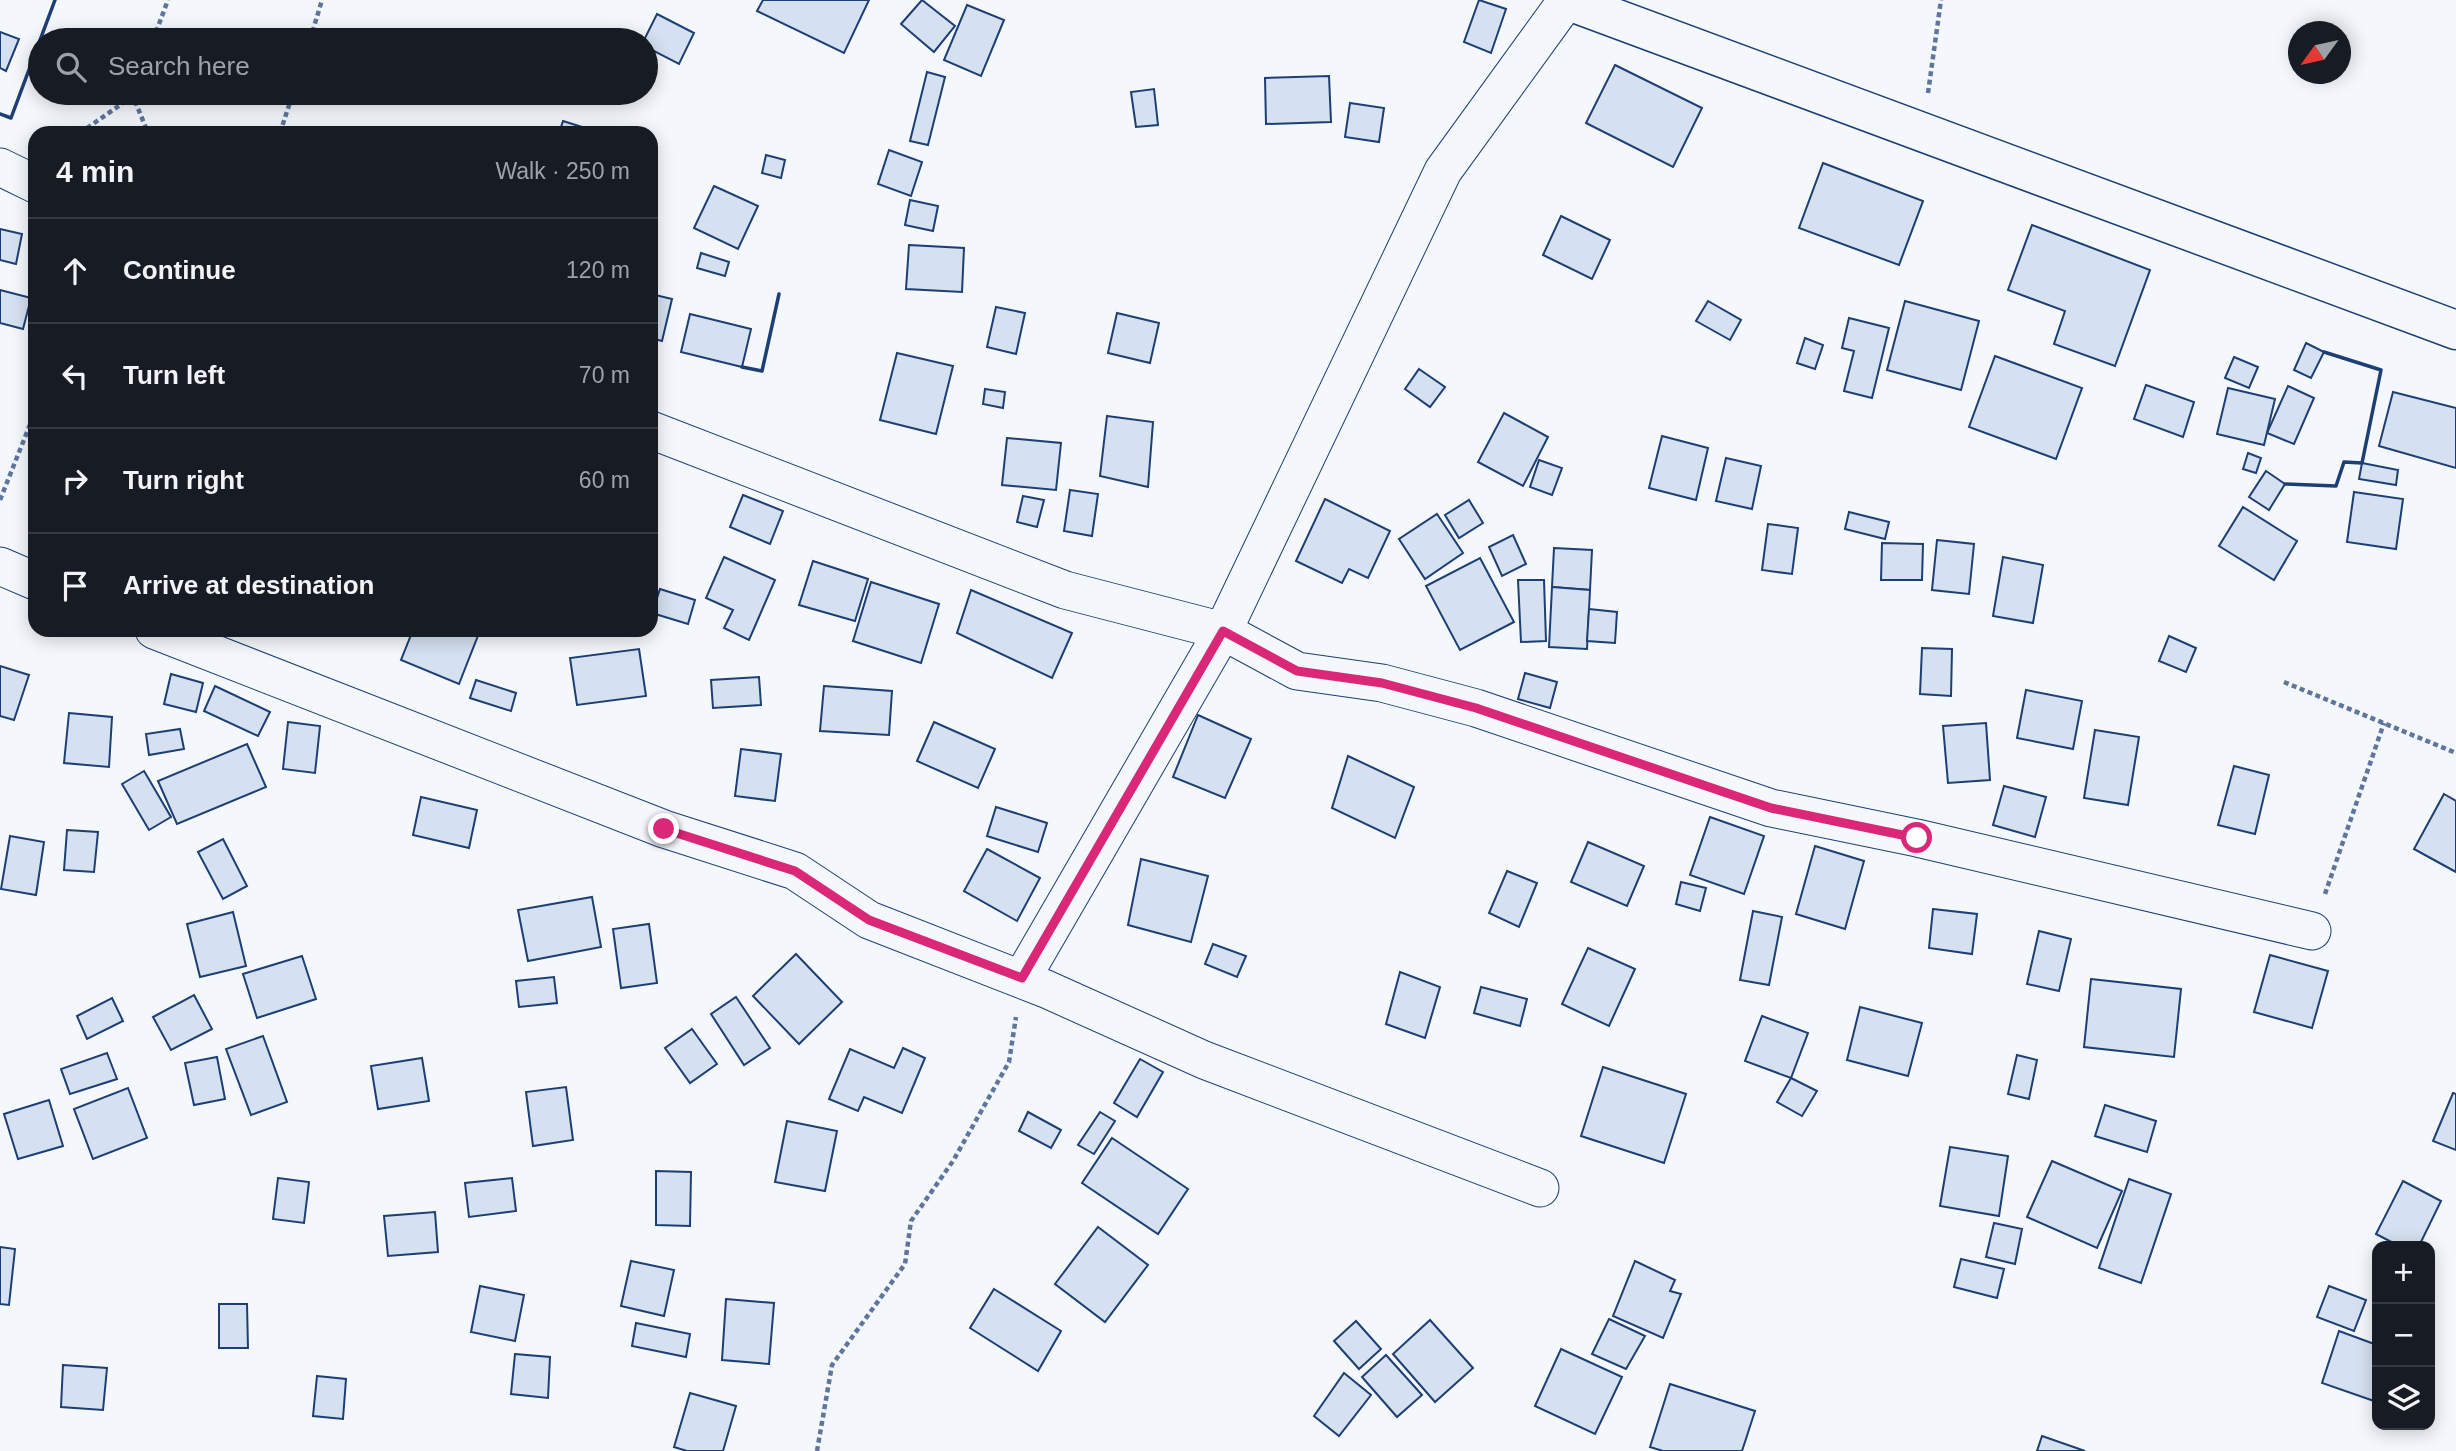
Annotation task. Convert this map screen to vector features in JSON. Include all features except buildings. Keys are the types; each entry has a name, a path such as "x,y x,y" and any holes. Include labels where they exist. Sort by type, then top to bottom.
{"main road":[{"path":"1566,0 2456,330"}],"street":[{"path":"1022,978 1223,631 1443,171 1566,0"},
{"path":"0,167 28,181"},
{"path":"658,433 1065,590 1223,631 1297,671 1382,683 1476,708 1771,808 1930,841 2312,931"},
{"path":"0,566 28,578"},
{"path":"172,637 664,829 795,871 869,920 1022,978 1204,1060 1540,1188"}],"path":[{"path":"158,28 168,0"},
{"path":"314,28 322,0"},
{"path":"1922,134 1941,0"},
{"path":"90,126 119,105"},
{"path":"137,105 145,126"},
{"path":"282,126 289,105"},
{"path":"0,500 28,430"},
{"path":"2284,682 2456,753"},
{"path":"2312,931 2384,723"},
{"path":"817,1451 832,1365 905,1264 911,1221 953,1161 1009,1062 1022,978"}],"wall":[{"path":"45,28 55,0"},
{"path":"0,114 11,118 28,72"},
{"path":"742,367 762,371 779,294"},
{"path":"2285,484 2336,486 2344,462 2362,463 2381,370 2324,352"}],"route":[{"path":"664,829 795,871 869,920 1022,978 1223,631 1297,671 1382,683 1476,708 1771,808 1917,838"}]}
